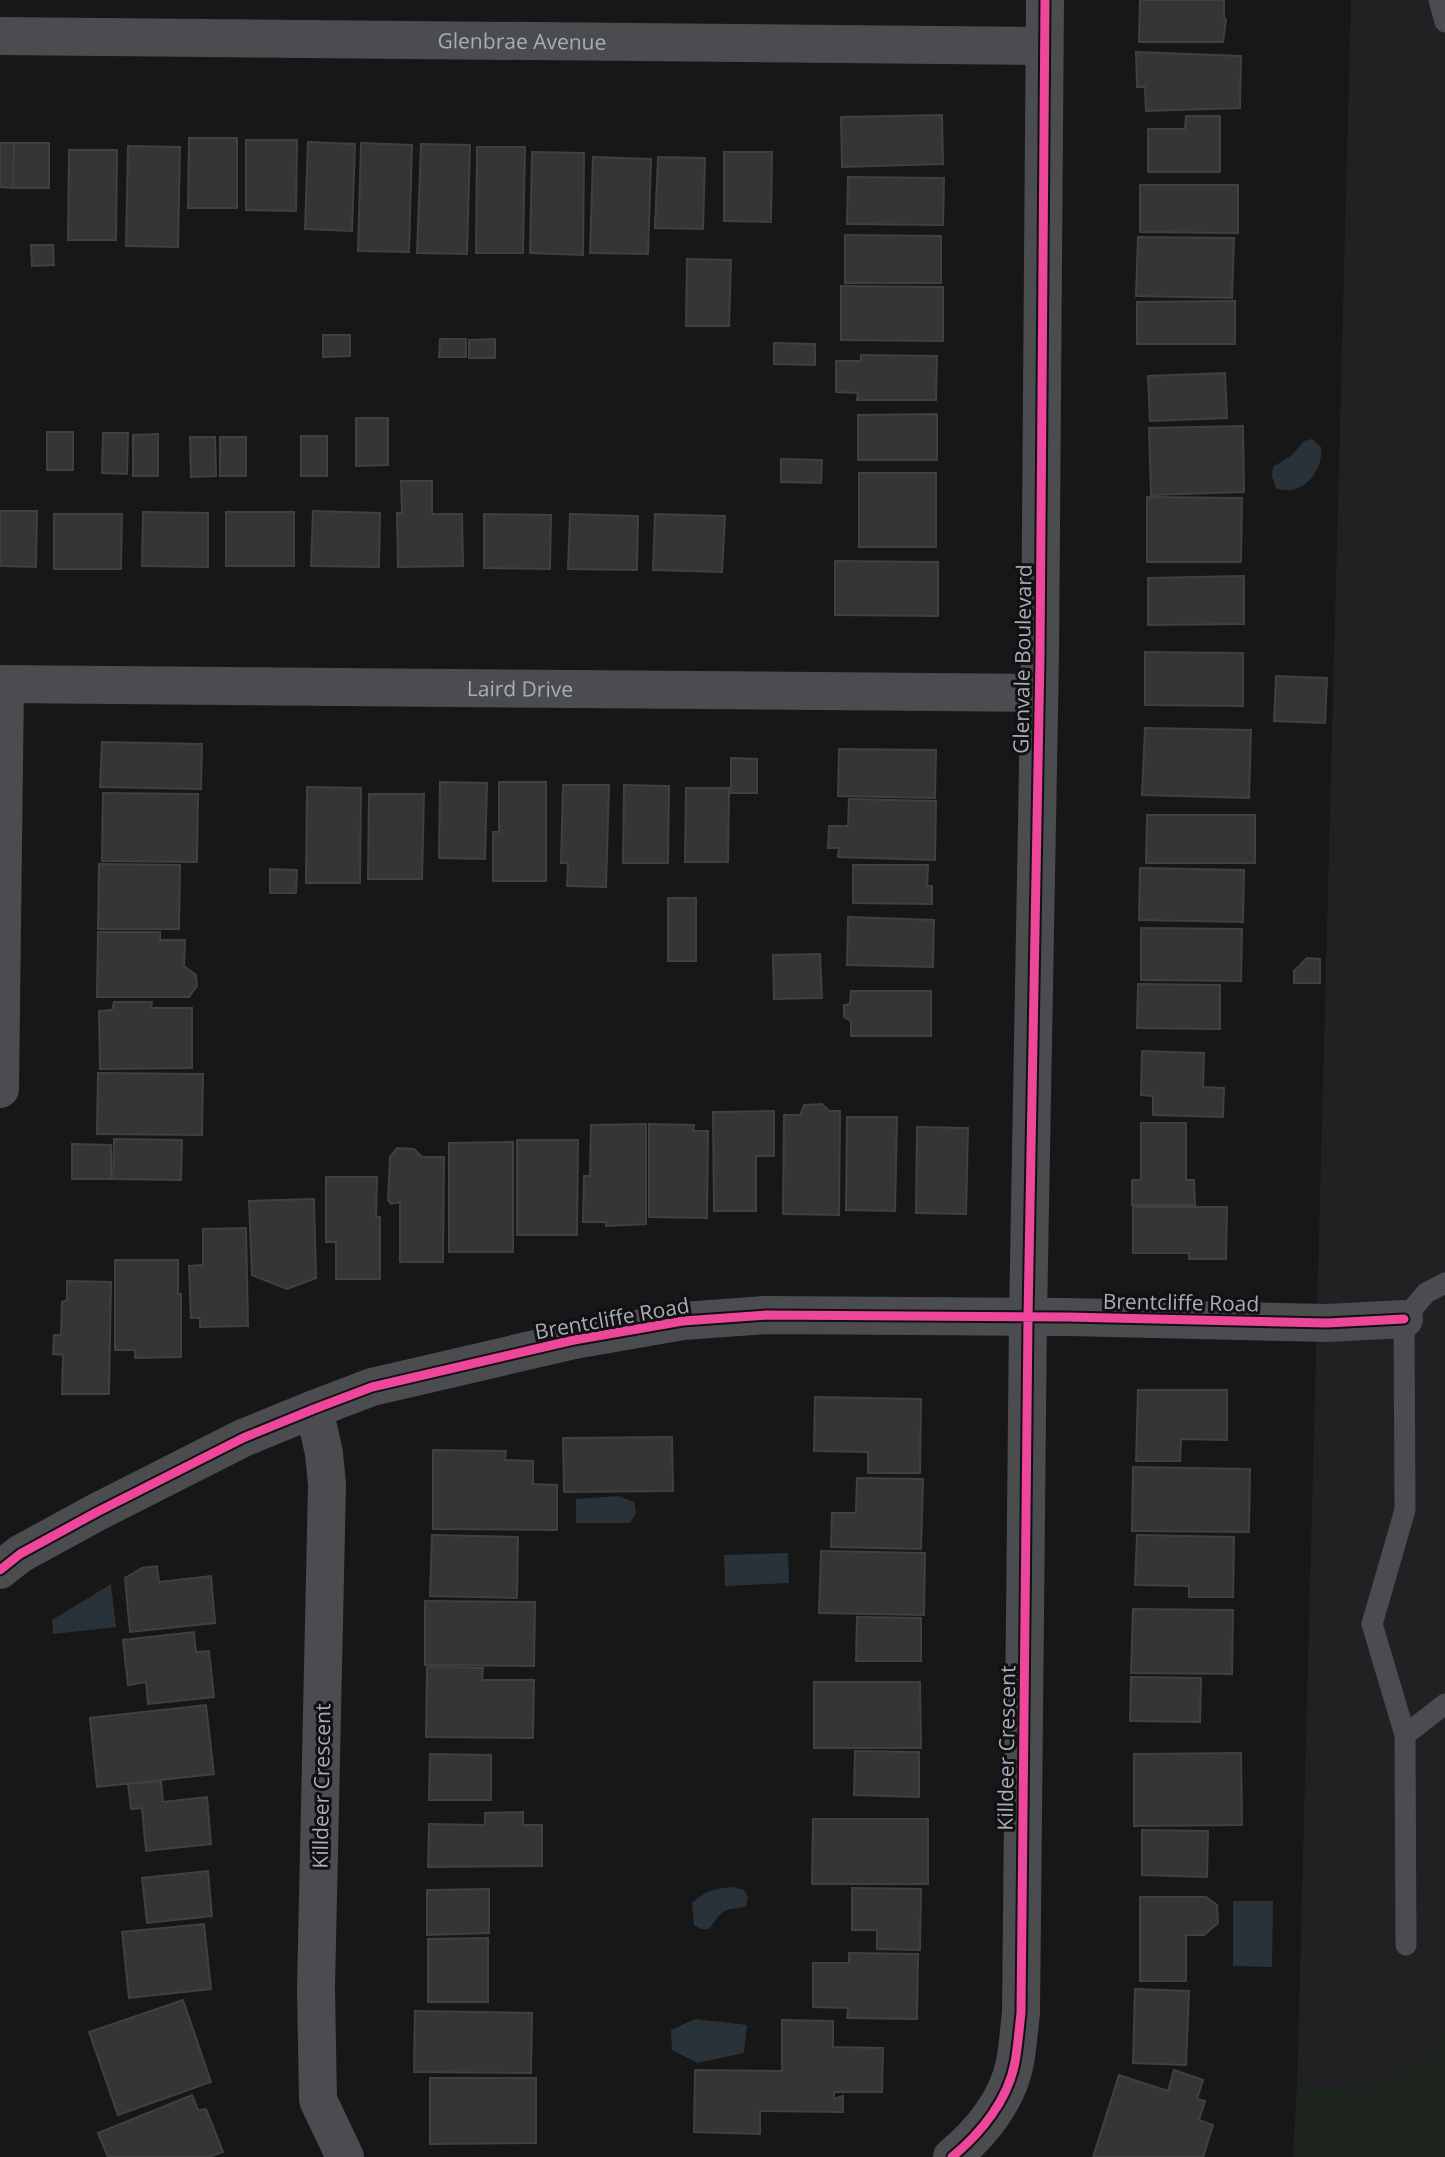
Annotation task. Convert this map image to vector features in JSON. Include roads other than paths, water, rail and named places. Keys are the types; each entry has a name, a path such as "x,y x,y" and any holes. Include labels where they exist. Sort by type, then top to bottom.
{"street":[{"name":"Glenvale Boulevard","path":"1028,1317 1039,693 1045,0"},
{"name":"Glenbrae Avenue","path":"0,36 1044,46"},
{"name":"Laird Drive","path":"3,684 1039,693"},
{"path":"0,1089 3,684"},
{"name":"Brentcliffe Road","path":"7,1551 97,1511 243,1438 372,1387 574,1340 683,1321 766,1315 1327,1323 1404,1319"},
{"name":"Killdeer Crescent","path":"953,2157 973,2140 1000,2103 1015,2065 1021,2013 1028,1317"},
{"name":"Killdeer Crescent","path":"314,1409 324,1453 327,1485 316,1989 318,2100 345,2157"}],"lane":[{"path":"1440,0 1445,22"},
{"path":"1406,1945 1405,1735 1372,1625 1405,1510 1404,1319 1426,1293 1445,1283"},
{"path":"1405,1735 1445,1704"}]}
